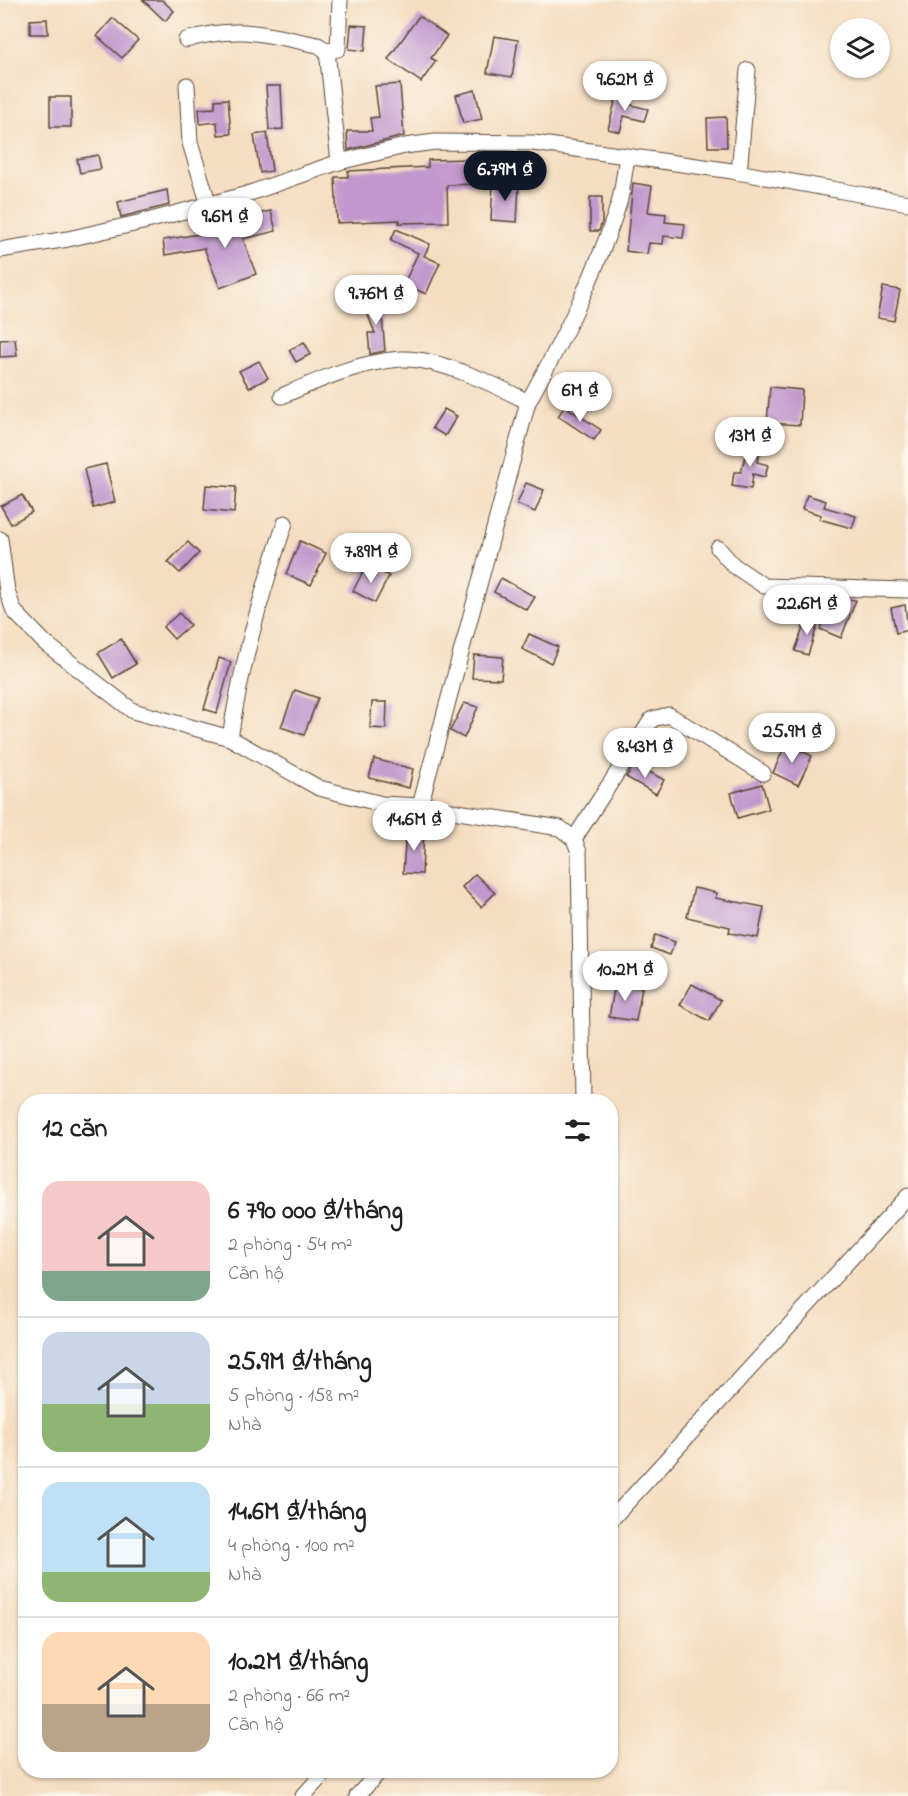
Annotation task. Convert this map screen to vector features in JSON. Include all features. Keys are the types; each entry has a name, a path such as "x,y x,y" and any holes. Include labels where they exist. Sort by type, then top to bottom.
{"street":[{"path":"186,40 214,31 250,31 318,45 327,51 338,49 340,0"},
{"path":"327,51 339,162"},
{"path":"740,173 748,70"},
{"path":"187,85 190,143 209,205"},
{"path":"0,250 68,239 209,205 339,162 405,146 435,142 534,143 740,173 908,203"},
{"path":"420,806 528,402 557,350 597,258 619,202 627,158"},
{"path":"282,396 340,371 404,359 445,367 500,387 528,402"},
{"path":"230,738 238,683 266,580 285,523"},
{"path":"0,539 7,591 14,610 45,643 133,711 230,738 319,788 382,804 420,806 477,816 532,822 560,828 574,839 579,863 583,1094"},
{"path":"718,548 733,565 764,586 908,590"},
{"path":"574,839 652,719 660,715 669,715 763,773"},
{"path":"618,1512 908,1196"},
{"path":"303,1796 320,1778"},
{"path":"357,1796 374,1778"}],"building":[{"path":"143,0 162,0 174,11 165,21"},
{"path":"419,16 447,36 431,58 436,61 421,82 388,59"},
{"path":"113,18 138,40 122,58 97,36"},
{"path":"47,19 48,34 30,34 30,20"},
{"path":"351,25 367,26 365,51 349,49"},
{"path":"494,36 518,40 512,77 487,73"},
{"path":"400,84 404,136 348,150 347,131 372,131 370,118 379,117 375,86"},
{"path":"266,86 281,86 283,129 269,130"},
{"path":"475,90 482,119 463,123 456,95"},
{"path":"618,90 630,94 627,104 648,109 644,121 624,116 620,132 608,129"},
{"path":"50,97 71,97 71,127 50,127"},
{"path":"228,99 231,134 218,135 217,122 200,124 199,109 215,108 215,100"},
{"path":"726,117 727,147 708,147 707,118"},
{"path":"267,133 272,171 260,173 254,135"},
{"path":"98,155 101,169 80,173 77,159"},
{"path":"470,156 483,156 483,184 447,185 448,222 399,223 400,220 337,223 335,177 348,177 348,171 428,167 428,160 470,159"},
{"path":"493,183 519,185 517,222 491,220"},
{"path":"633,183 652,186 648,212 666,214 665,222 685,224 683,238 664,236 663,244 649,243 647,254 626,251"},
{"path":"167,190 169,205 121,217 118,202"},
{"path":"590,197 602,197 602,222 599,231 590,231"},
{"path":"271,211 276,231 243,239 256,274 220,288 204,248 165,255 163,240 199,234 213,228 216,235 255,223 253,215"},
{"path":"396,229 430,244 424,256 440,263 426,294 404,284 418,253 391,240"},
{"path":"883,287 900,290 894,321 877,318"},
{"path":"381,298 387,314 382,316 385,351 370,354 368,333 375,333 364,305"},
{"path":"15,339 17,356 0,357 0,340"},
{"path":"304,342 311,354 296,362 289,350"},
{"path":"259,361 268,378 249,388 239,371"},
{"path":"770,387 802,390 800,425 767,423"},
{"path":"565,406 601,430 594,440 558,416"},
{"path":"444,409 457,416 445,436 432,428"},
{"path":"750,440 758,442 757,447 761,448 757,462 768,465 765,477 753,474 751,489 732,486 734,472 741,472"},
{"path":"106,464 115,502 93,508 84,469"},
{"path":"526,483 544,490 535,512 517,504"},
{"path":"206,485 236,487 234,513 204,510"},
{"path":"22,495 32,512 11,524 1,506"},
{"path":"807,495 826,501 824,507 856,516 852,528 819,519 821,515 802,509"},
{"path":"300,541 326,553 311,585 286,574"},
{"path":"188,542 199,553 180,573 168,562"},
{"path":"367,564 389,576 375,603 353,591"},
{"path":"501,578 535,597 527,610 494,592"},
{"path":"840,598 856,600 841,638 820,629 829,606 836,609"},
{"path":"905,605 908,630 896,633 891,608"},
{"path":"179,613 190,625 174,639 163,627"},
{"path":"807,616 819,620 808,655 795,651"},
{"path":"529,634 558,647 551,663 522,649"},
{"path":"121,639 136,664 113,678 98,653"},
{"path":"474,655 503,657 501,679 472,678"},
{"path":"219,658 231,662 217,713 204,709"},
{"path":"295,690 318,698 304,735 281,727"},
{"path":"372,702 387,702 386,729 370,728"},
{"path":"464,703 478,707 464,738 450,731"},
{"path":"786,743 812,756 798,785 773,773"},
{"path":"374,759 413,769 409,788 369,778"},
{"path":"635,764 664,780 656,794 626,777"},
{"path":"762,784 769,809 738,818 731,793"},
{"path":"406,830 424,831 422,874 403,873"},
{"path":"475,874 495,893 481,907 462,887"},
{"path":"694,888 717,893 715,898 764,907 758,938 729,933 730,927 687,917"},
{"path":"655,935 675,942 670,955 651,948"},
{"path":"615,984 642,988 636,1021 609,1017"},
{"path":"692,984 721,1000 709,1021 680,1005"}]}
